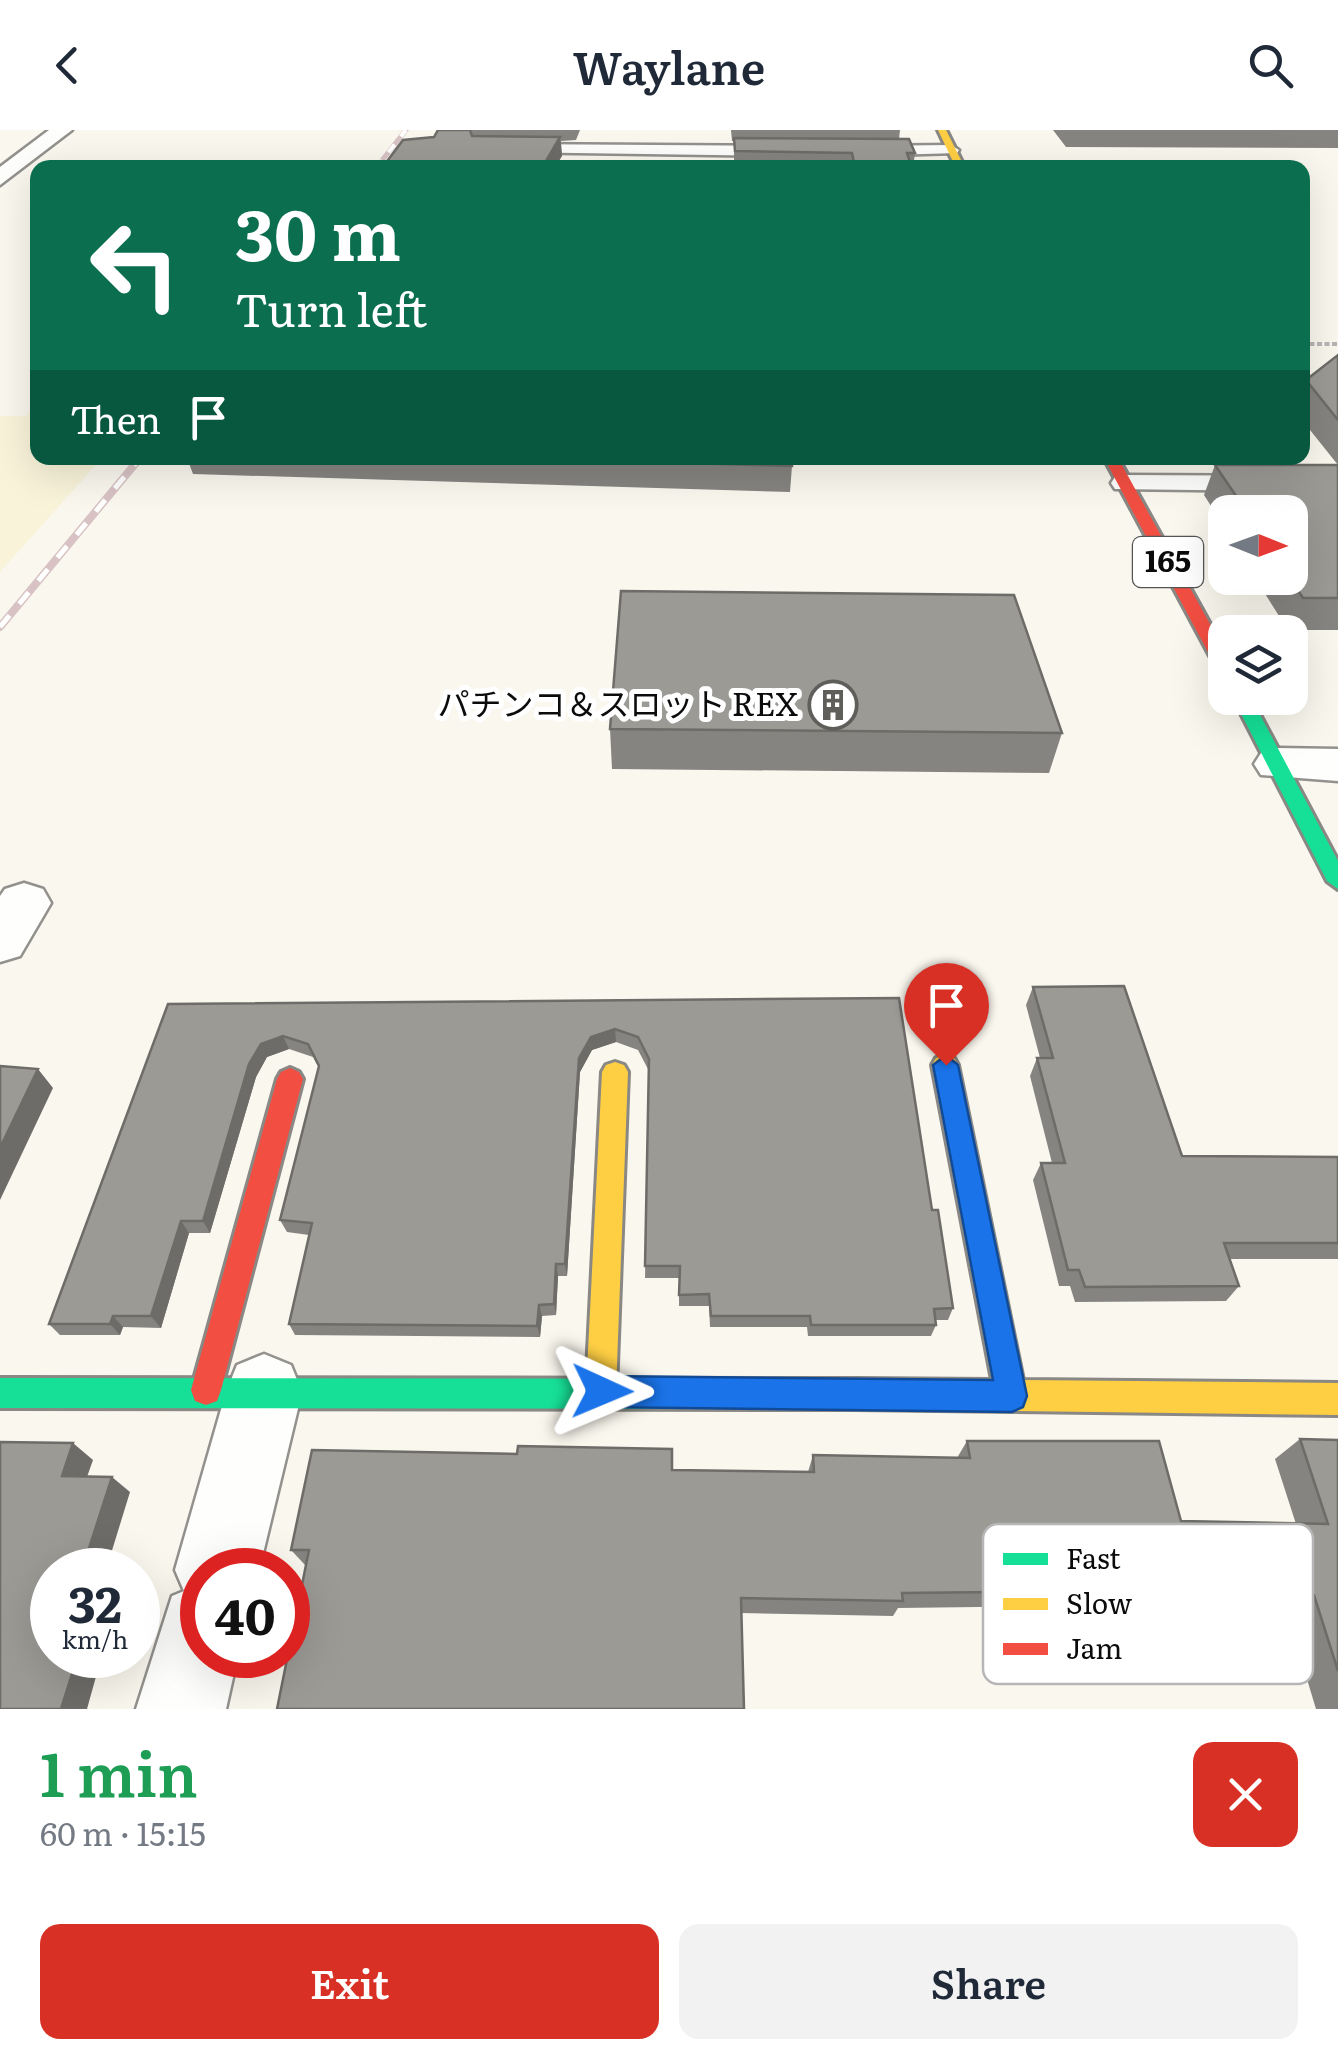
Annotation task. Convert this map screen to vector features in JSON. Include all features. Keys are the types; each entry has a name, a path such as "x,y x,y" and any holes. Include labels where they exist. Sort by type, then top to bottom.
{"main road":[{"name":"165","path":"1115,465 1208,635"},
{"path":"1251,715 1338,881"},
{"path":"946,1065 1012,1396"},
{"path":"602,1391 615,1072"},
{"path":"235,1391 290,1078"},
{"path":"0,1393 602,1391 1338,1400"}],"street":[{"path":"0,178 62,130"},
{"path":"0,145 39,145"},
{"path":"1278,764 1338,765"},
{"path":"219,1548 235,1391"},
{"path":"180,1709 188,1678"}],"lane":[{"path":"500,149 798,151"},
{"path":"838,151 951,149"},
{"path":"1124,482 1338,484"}],"path":[{"path":"1310,344 1338,344"}],"shaded area":[{"path":"30,412 30,465 96,465 0,572 0,416 26,416"}],"building":[{"path":"438,130 470,130 472,136 560,137 547,160 388,160 403,140 434,137"},
{"path":"734,138 909,139 915,153 907,153 909,160 853,160 852,153 735,151"},
{"path":"1338,355 1338,420 1310,385 1310,377"},
{"path":"1215,465 1338,465 1338,598 1301,595 1308,595 1308,495 1235,495"},
{"name":"パチンコ＆スロット REX","path":"621,591 1014,595 1062,733 610,729"},
{"path":"1124,986 1182,1156 1338,1157 1338,1243 1224,1243 1239,1286 1085,1287 1079,1270 1068,1270 1041,1163 1065,1163 1037,1058 1053,1058 1033,987"},
{"path":"899,998 932,1210 938,1210 953,1308 934,1309 936,1325 811,1325 810,1316 711,1316 709,1294 679,1295 680,1266 645,1266 649,1059 638,1037 615,1029 591,1037 579,1058 565,1264 556,1264 554,1304 539,1305 537,1326 289,1324 312,1223 280,1220 319,1066 308,1044 283,1036 261,1044 249,1064 203,1221 181,1221 151,1316 113,1316 110,1324 49,1324 168,1004"},
{"path":"0,1066 38,1069 0,1148"},
{"path":"1300,1439 1338,1440 1338,1671 1313,1595 1313,1524 983,1524 983,1592 902,1593 903,1601 741,1598 744,1709 277,1709 283,1678 310,1678 310,1548 291,1548 312,1450 517,1454 518,1446 672,1449 672,1470 814,1472 813,1455 970,1458 967,1441 1159,1441 1181,1521 1328,1524"},
{"path":"0,1442 73,1443 62,1476 112,1477 89,1548 30,1548 30,1678 71,1678 61,1709 0,1709"}],"railway":[{"path":"382,160 406,130"},
{"path":"0,627 134,465"}],"traffic: fast":[{"path":"1251,715 1338,881"},
{"path":"0,1393 855,1394"}],"traffic: slow":[{"path":"942,130 957,160"},
{"path":"945,1065 1011,1396"},
{"path":"601,1391 615,1072"},
{"path":"855,1394 1338,1399"}],"traffic: jam":[{"path":"1115,465 1208,636"},
{"path":"206,1390 290,1079"}],"place":[{"name":"パチンコ＆スロット REX","path":"833,705"}],"route":[{"path":"602,1391 1012,1396 946,1065"}]}
